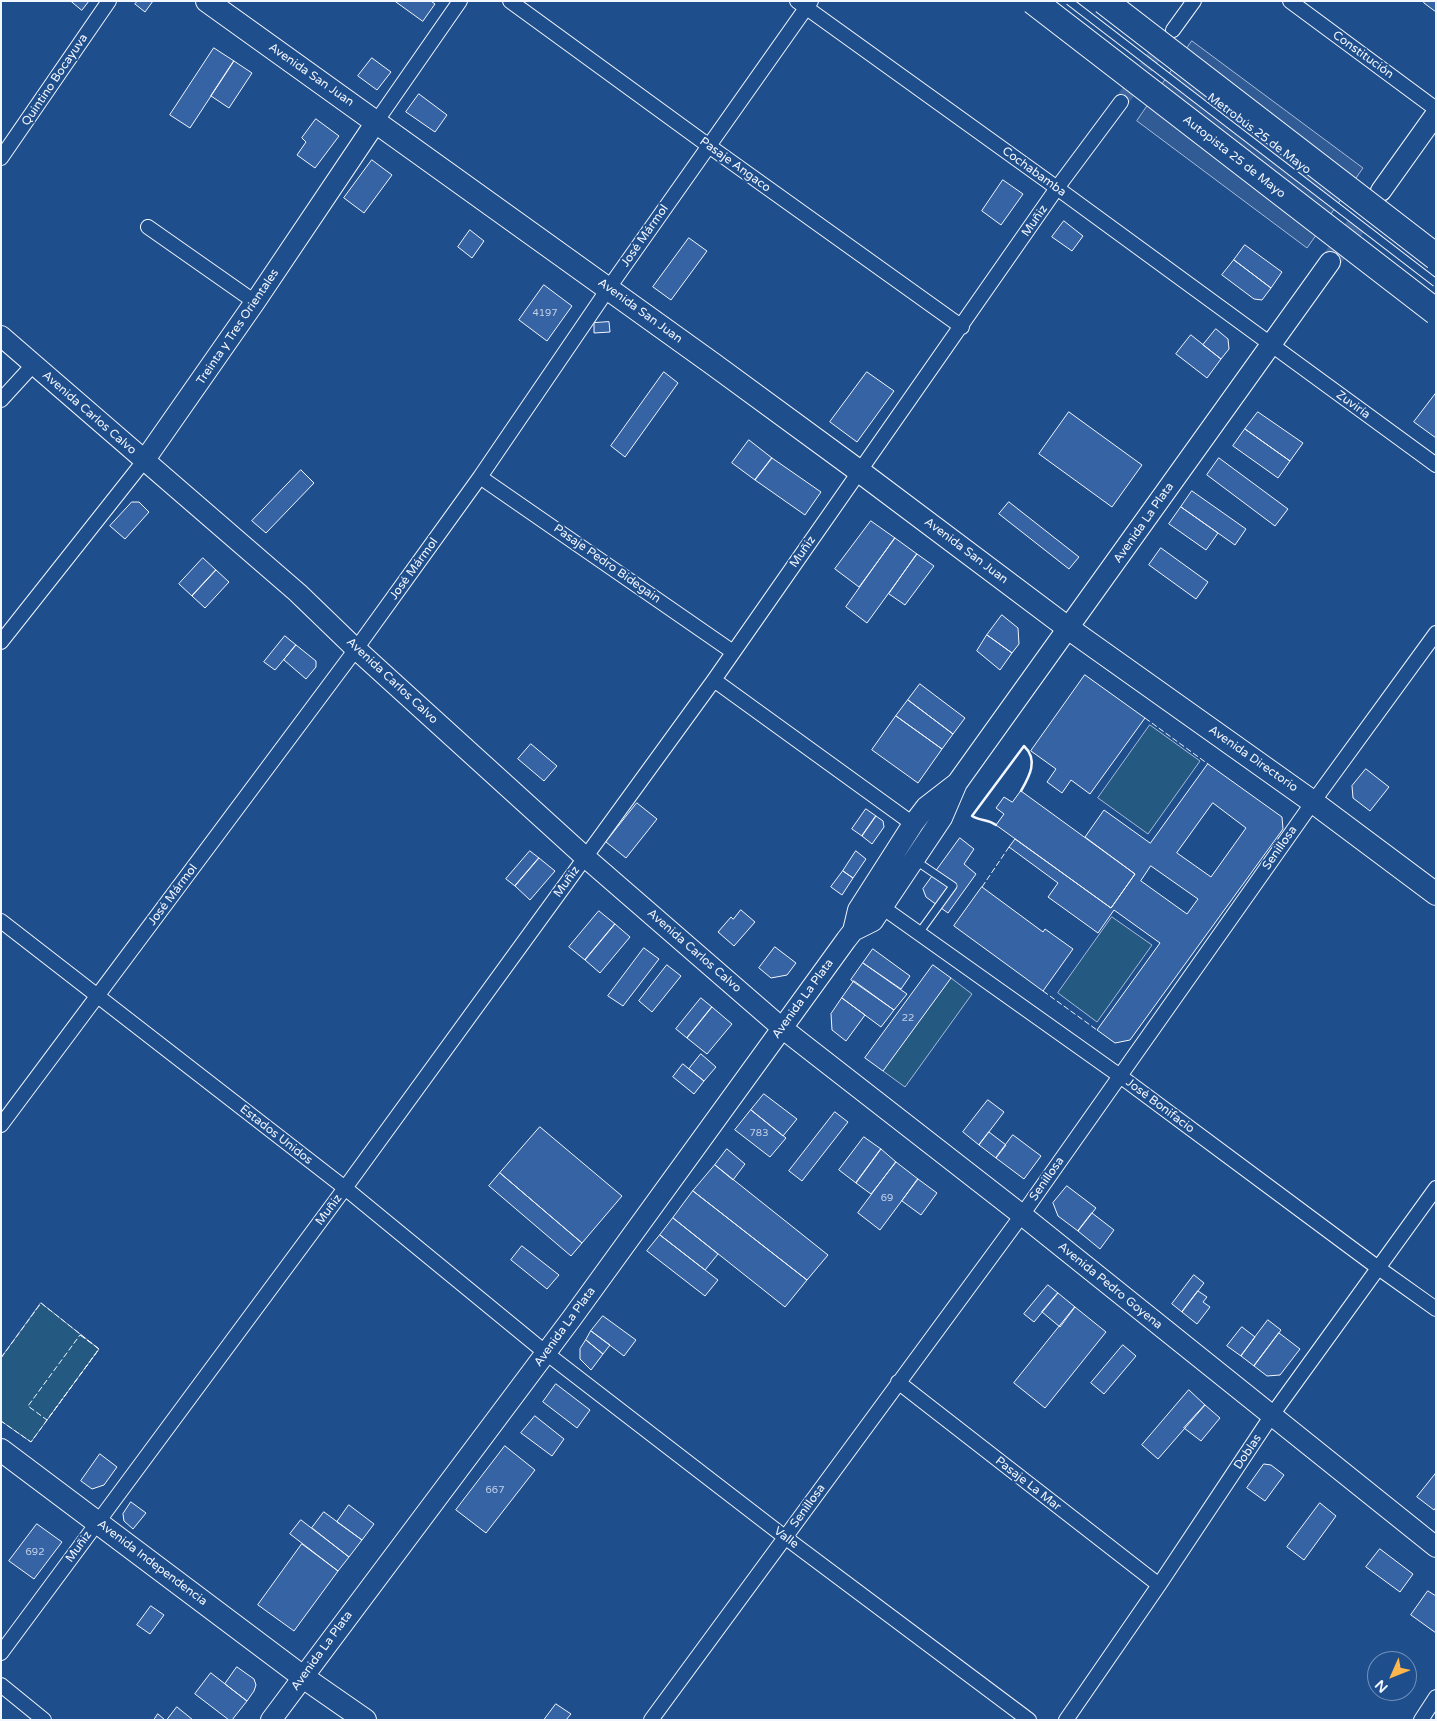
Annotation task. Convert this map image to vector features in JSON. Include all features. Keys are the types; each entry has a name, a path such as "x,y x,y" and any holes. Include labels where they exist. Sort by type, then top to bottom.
{"highway":[{"name":"Autopista 25 de Mayo","path":"1033,1 1436,312"},
{"path":"1104,1 1436,257"}],"main road":[{"name":"Avenida San Juan","path":"206,1 859,471 1068,628"},
{"path":"1381,191 1436,114"},
{"name":"Treinta y Tres Orientales","path":"149,454 255,302 376,122"},
{"name":"Avenida La Plata","path":"853,931 872,921 882,907 942,818 956,783 1330,262"},
{"name":"Avenida Carlos Calvo","path":"1,336 33,365 149,454 195,505 298,593 356,649 585,858 782,1028"},
{"name":"Avenida Directorio","path":"1068,628 1313,802 1436,894"},
{"name":"Avenida La Plata","path":"271,1720 546,1353 853,931 858,910 926,806 956,783"},
{"path":"882,907 876,902 877,896 903,856 908,831"},
{"name":"Avenida Pedro Goyena","path":"782,1028 1022,1214 1436,1548"},
{"name":"Avenida Independencia","path":"1,1450 358,1718"}],"street":[{"name":"Quintino Bocayuva","path":"1,158 109,1"},
{"name":"Treinta y Tres Orientales","path":"376,122 460,1"},
{"name":"Pasaje Angaco","path":"510,1 962,327"},
{"path":"1173,30 1194,1"},
{"name":"Constitución","path":"1290,1 1436,109"},
{"name":"José Mármol","path":"1,1125 356,649 480,477 608,289 709,146 805,3"},
{"name":"Cochabamba","path":"805,3 1270,344"},
{"name":"Muñiz","path":"1,1653 345,1188 714,680 1058,188 1121,102"},
{"path":"148,227 255,302"},
{"name":"Zuviría","path":"1270,344 1436,465"},
{"path":"1,400 33,365"},
{"name":"Treinta y Tres Orientales","path":"1,642 149,454"},
{"name":"Pasaje Pedro Bidegain","path":"480,477 734,652"},
{"name":"Senillosa","path":"651,1720 1022,1214 1313,802 1436,633"},
{"path":"714,680 908,831"},
{"name":"José Bonifacio","path":"882,907 1120,1076 1377,1268 1436,1309"},
{"name":"Estados Unidos","path":"1,921 345,1188 546,1353"},
{"name":"Doblas","path":"1066,1720 1159,1585 1272,1415 1436,1188"},
{"name":"Valle","path":"546,1353 786,1538 1029,1720"},
{"name":"Pasaje La Mar","path":"898,1382 1159,1585"},
{"path":"1,1686 44,1720"},
{"path":"1421,1720 1436,1696"}],"lane":[{"name":"Metrobús 25 de Mayo","path":"1069,1 1436,283"},
{"path":"914,860 953,886 919,933"}],"shaded area":[{"path":"1192,41 1363,168 1307,248 1137,121"},
{"path":"1150,725 1200,761 1148,834 1098,798"},
{"path":"1112,917 1152,945 1097,1022 1058,993"},
{"path":"951,978 972,994 905,1087 883,1071"},
{"path":"41,1303 99,1349 31,1442 1,1421 1,1358"}],"building":[{"path":"71,1 89,1 82,10"},
{"path":"138,1 153,1 145,12 135,4"},
{"path":"395,1 431,1 435,4 423,21"},
{"path":"1425,1 1436,1 1436,12 1424,3"},
{"path":"214,48 234,61 190,128 170,115"},
{"path":"372,58 391,72 377,90 358,76"},
{"path":"234,61 252,73 229,108 211,96"},
{"path":"419,94 447,115 435,132 406,112"},
{"path":"316,119 339,136 315,168 297,155 306,142 302,138"},
{"path":"372,160 392,175 364,213 344,198"},
{"path":"1003,180 1023,194 1001,225 982,211"},
{"path":"1064,221 1083,236 1072,251 1052,237"},
{"path":"470,230 484,241 472,258 458,247"},
{"path":"689,238 707,251 671,300 653,287"},
{"path":"1245,245 1282,272 1271,288 1234,260"},
{"path":"1234,260 1271,288 1262,300 1254,299 1222,275"},
{"path":"544,285 572,306 547,341 519,320"},
{"path":"609,322 610,332 594,333 594,323"},
{"path":"1216,329 1228,339 1229,349 1221,359 1203,345"},
{"path":"1191,335 1221,359 1207,378 1176,354"},
{"path":"664,372 678,383 625,457 611,446"},
{"path":"867,372 894,391 857,442 830,422"},
{"path":"1436,393 1436,438 1414,422"},
{"path":"1069,412 1142,465 1112,507 1039,454"},
{"path":"1258,412 1303,443 1290,461 1245,429"},
{"path":"1245,429 1290,461 1278,478 1233,446"},
{"path":"749,440 772,458 755,480 732,463"},
{"path":"772,458 821,492 805,515 755,480"},
{"path":"1219,458 1288,509 1275,526 1207,475"},
{"path":"301,470 314,483 266,533 252,521"},
{"path":"1192,491 1246,529 1235,545 1181,507"},
{"path":"132,502 139,502 149,512 125,539 110,526"},
{"path":"1009,502 1079,557 1069,569 999,514"},
{"path":"1181,507 1218,533 1206,550 1169,524"},
{"path":"871,521 895,538 859,587 835,569"},
{"path":"895,538 917,554 867,623 846,607"},
{"path":"1161,548 1208,582 1196,599 1149,565"},
{"path":"917,554 934,566 905,605 889,594"},
{"path":"203,558 216,570 192,596 179,584"},
{"path":"216,570 229,582 205,608 192,596"},
{"path":"1002,615 1018,628 1019,644 1012,653 987,635"},
{"path":"987,635 1012,653 1000,670 977,651"},
{"path":"285,636 296,645 275,670 264,662"},
{"path":"296,645 316,661 316,667 306,679 284,660"},
{"path":"1085,675 1145,718 1090,794 1071,780 1062,793 1047,782 1056,769 1031,751"},
{"path":"920,684 965,718 953,734 908,700"},
{"path":"908,700 953,734 942,749 896,716"},
{"path":"896,716 942,749 918,783 872,750"},
{"path":"531,744 557,766 544,781 518,759"},
{"path":"1208,764 1282,817 1283,829 1130,1040 1115,1043 1097,1030 1160,943 1114,910 1098,933 1048,897 1058,883 1009,847 1015,839 1111,908 1135,874 1085,837 1104,810 1150,843","holes":["1213,803 1246,828 1211,877 1177,853","1151,866 1198,899 1187,914 1141,881"]},
{"path":"1366,769 1389,787 1370,811 1353,798 1352,786"},
{"path":"1021,791 1135,874 1111,908 996,825 1004,814 996,808 1004,797 1012,802"},
{"path":"637,803 657,819 626,858 606,842"},
{"path":"866,809 876,816 862,836 852,829"},
{"path":"876,816 883,821 884,827 872,844 862,836"},
{"path":"960,838 974,849 964,864 976,874 948,913 926,897 923,889"},
{"path":"530,851 539,858 515,886 506,879"},
{"path":"856,851 866,859 853,878 843,871"},
{"path":"539,858 555,871 530,900 515,886"},
{"path":"843,871 853,878 842,895 831,887"},
{"path":"982,887 1043,932 1045,929 1073,949 1043,991 954,926"},
{"path":"741,910 755,922 734,946 718,932 731,917 733,919"},
{"path":"599,911 615,924 585,960 569,947"},
{"path":"615,924 630,937 600,973 585,960"},
{"path":"775,947 796,963 787,975 771,978 759,968"},
{"path":"644,948 659,959 623,1006 608,996"},
{"path":"873,949 910,976 901,989 863,963"},
{"path":"863,963 907,994 894,1010 851,980"},
{"path":"667,965 681,976 652,1012 639,1001"},
{"path":"933,965 951,978 883,1071 865,1058"},
{"path":"854,981 894,1010 881,1027 842,998"},
{"path":"701,998 712,1007 687,1038 676,1029"},
{"path":"842,998 865,1015 846,1041 832,1030 831,1014"},
{"path":"712,1007 732,1024 707,1054 687,1038"},
{"path":"701,1054 716,1067 704,1081 689,1069"},
{"path":"683,1064 704,1081 694,1094 673,1077"},
{"path":"764,1094 797,1119 783,1136 751,1110"},
{"path":"988,1100 1004,1112 979,1145 963,1132"},
{"path":"751,1110 786,1138 770,1157 735,1130"},
{"path":"835,1112 848,1122 802,1181 789,1171"},
{"path":"540,1127 622,1196 582,1243 500,1173"},
{"path":"989,1132 1006,1145 996,1158 979,1145"},
{"path":"1013,1135 1041,1156 1024,1179 996,1158"},
{"path":"864,1137 881,1149 856,1183 839,1170"},
{"path":"727,1149 745,1164 733,1180 715,1165"},
{"path":"881,1149 896,1162 871,1194 856,1183"},
{"path":"896,1162 918,1179 880,1230 858,1213"},
{"path":"715,1165 828,1255 807,1280 693,1191"},
{"path":"500,1173 582,1243 571,1256 489,1186"},
{"path":"918,1179 937,1193 921,1215 902,1201"},
{"path":"1067,1186 1096,1208 1078,1231 1058,1216 1053,1203"},
{"path":"693,1191 807,1280 785,1307 673,1218"},
{"path":"1092,1213 1114,1230 1100,1249 1078,1231"},
{"path":"673,1218 718,1254 705,1270 660,1235"},
{"path":"660,1235 718,1280 705,1296 647,1251"},
{"path":"522,1246 559,1275 547,1289 511,1260"},
{"path":"1194,1275 1204,1283 1182,1312 1172,1304"},
{"path":"1048,1285 1058,1293 1034,1322 1024,1314"},
{"path":"1198,1291 1207,1297 1203,1302 1210,1307 1197,1324 1182,1312"},
{"path":"1058,1293 1075,1307 1060,1327 1042,1312"},
{"path":"1075,1307 1106,1332 1045,1408 1014,1383"},
{"path":"603,1316 636,1340 624,1356 591,1331"},
{"path":"1268,1320 1281,1330 1254,1366 1241,1356"},
{"path":"1242,1327 1255,1337 1241,1356 1227,1346"},
{"path":"591,1331 610,1345 603,1354 586,1340"},
{"path":"1279,1333 1300,1349 1280,1375 1267,1376 1254,1366"},
{"path":"586,1340 603,1354 591,1370 580,1359 580,1349"},
{"path":"1123,1345 1136,1356 1104,1394 1091,1383"},
{"path":"556,1384 590,1410 577,1428 543,1402"},
{"path":"1189,1390 1205,1405 1158,1459 1142,1445"},
{"path":"1205,1405 1220,1418 1201,1441 1184,1428"},
{"path":"535,1416 564,1439 552,1456 521,1433"},
{"path":"505,1446 535,1470 486,1533 456,1510"},
{"path":"100,1454 117,1467 104,1485 92,1489 81,1481"},
{"path":"1264,1464 1271,1465 1284,1475 1265,1501 1247,1488"},
{"path":"1436,1473 1436,1507 1434,1510 1417,1497"},
{"path":"131,1502 146,1513 133,1529 124,1521 123,1514"},
{"path":"1320,1503 1336,1516 1304,1560 1287,1547"},
{"path":"349,1505 374,1524 362,1540 337,1522"},
{"path":"324,1512 362,1540 349,1557 312,1528"},
{"path":"301,1520 349,1557 338,1571 290,1534"},
{"path":"37,1524 62,1542 34,1579 9,1561"},
{"path":"302,1544 338,1571 294,1631 258,1605"},
{"path":"1380,1549 1413,1574 1400,1592 1366,1567"},
{"path":"1428,1591 1436,1596 1436,1633 1411,1615"},
{"path":"151,1606 164,1615 150,1634 137,1625"},
{"path":"237,1667 254,1679 256,1685 247,1701 225,1684"},
{"path":"211,1673 247,1701 232,1720 229,1720 195,1694"},
{"path":"556,1704 571,1714 566,1720 544,1720"},
{"path":"177,1707 193,1720 167,1720"},
{"path":"158,1714 165,1720 154,1720"}],"tunnel":[{"path":"1121,102 1165,41"},
{"path":"1330,262 1379,194"}],"fence":[{"path":"1145,718 1208,764"},
{"path":"982,887 1009,847"},
{"path":"1043,991 1097,1030"},
{"path":"1,1358 41,1303 99,1349 31,1442 1,1421"},
{"path":"80,1335 99,1349 47,1420 28,1406 80,1335"}],"wall":[{"path":"996,825 972,816 1024,746 1029,751 1032,763 1027,780 1021,791"}]}
